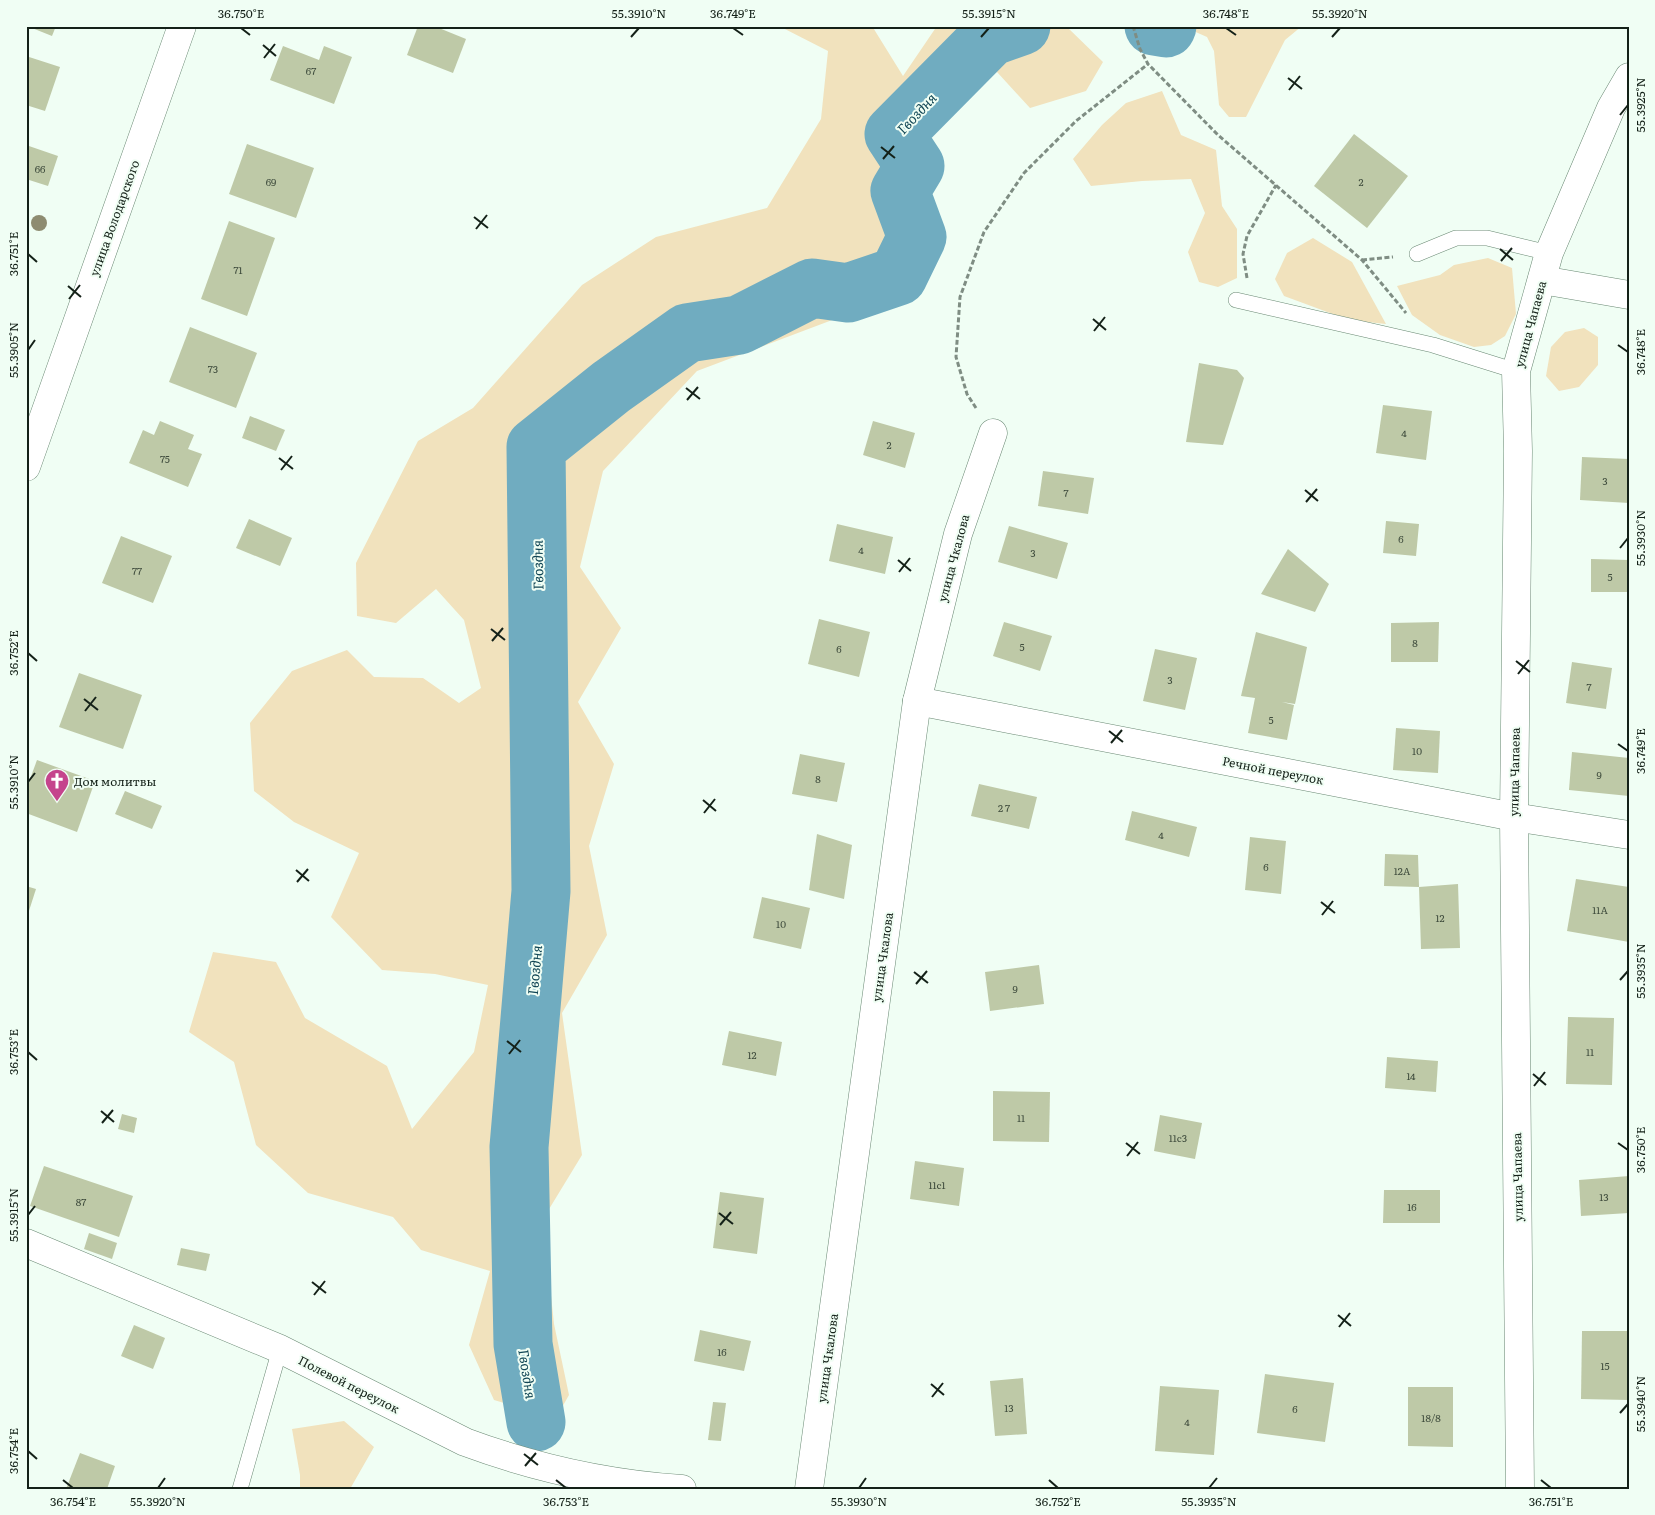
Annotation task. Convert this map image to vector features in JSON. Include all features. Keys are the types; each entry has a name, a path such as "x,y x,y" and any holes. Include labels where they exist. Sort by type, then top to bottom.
{"street":[{"name":"улица Володарского","path":"26,467 182,26"},
{"name":"улица Чапаева","path":"1520,1489 1514,817 1518,451 1516,370 1549,253 1611,108 1629,77"},
{"path":"1542,280 1629,295"},
{"name":"улица Чкалова","path":"809,1489 917,701 958,534 993,433"},
{"name":"Речной переулок","path":"917,701 1514,817 1629,835"},
{"name":"Полевой переулок","path":"26,1243 280,1349 465,1442 496,1454 559,1472 648,1486 682,1489"}],"lane":[{"path":"1417,254 1456,238 1487,238 1549,253"},
{"path":"1236,300 1433,345 1516,370"},
{"path":"240,1489 280,1349"}],"path":[{"path":"1133,26 1140,48 1148,64 1218,135 1362,260 1433,345"},
{"path":"993,433 967,394 956,357 960,297 984,232 1024,173 1076,121 1148,64"},
{"path":"1252,304 1242,254 1247,236 1276,185"},
{"path":"1362,260 1417,254"}],"shaded area":[{"path":"779,26 872,26 903,76 937,26 1066,26 1103,62 1086,91 1030,108 997,72 948,90 912,131 938,257 864,308 697,371 603,471 580,567 621,628 578,702 614,764 589,846 607,935 562,1013 582,1155 543,1219 554,1324 569,1395 556,1418 494,1400 469,1345 490,1271 421,1250 393,1217 308,1193 256,1145 234,1062 189,1032 213,952 276,962 305,1018 387,1066 412,1129 474,1052 488,985 435,974 382,970 331,917 359,853 294,822 254,791 250,723 292,671 347,650 374,677 423,678 459,703 481,688 464,620 436,589 396,623 357,616 356,563 418,441 473,408 582,285 656,237 767,208 821,119 828,51"},
{"path":"1182,26 1302,26 1285,40 1246,117 1229,117 1219,105 1214,51 1207,37"},
{"path":"1162,91 1181,135 1216,150 1222,206 1237,229 1237,278 1218,287 1199,282 1188,252 1205,213 1191,179 1091,186 1073,159 1102,125 1126,103"},
{"path":"1313,238 1352,262 1386,324 1349,320 1284,296 1275,279 1287,253"},
{"path":"1488,258 1512,268 1516,314 1505,336 1491,345 1474,347 1440,335 1412,315 1397,286 1440,275 1454,265"},
{"path":"1584,328 1598,337 1598,365 1579,387 1559,391 1546,376 1551,347 1565,332"},
{"path":"344,1421 374,1447 350,1489 300,1489 300,1475 292,1429"}],"building":[{"path":"27,26 56,26 52,36"},
{"path":"418,26 434,26 466,39 453,73 407,55"},
{"path":"283,46 319,60 324,46 352,57 334,104 270,80"},
{"path":"26,56 60,67 45,111 26,105"},
{"path":"1354,134 1408,176 1367,228 1314,186"},
{"path":"247,144 314,168 296,218 229,194"},
{"path":"26,145 58,156 48,186 26,179"},
{"path":"229,221 275,238 247,316 201,299"},
{"path":"190,327 257,353 236,408 169,382"},
{"path":"1199,363 1237,370 1244,378 1223,445 1186,442"},
{"path":"1383,405 1432,411 1426,460 1376,453"},
{"path":"250,416 285,430 276,451 242,438"},
{"path":"160,421 194,435 188,449 202,454 188,487 129,463 143,430 154,435"},
{"path":"873,421 915,433 905,468 863,455"},
{"path":"1582,457 1629,459 1629,503 1580,500"},
{"path":"1043,471 1094,478 1088,514 1038,506"},
{"path":"249,519 292,538 280,566 236,548"},
{"path":"1386,521 1419,524 1416,556 1383,553"},
{"path":"837,524 893,537 885,574 829,561"},
{"path":"1009,526 1068,543 1057,579 998,562"},
{"path":"121,536 172,556 153,603 102,583"},
{"path":"1288,549 1329,584 1315,612 1261,594"},
{"path":"1591,559 1629,560 1629,592 1591,592"},
{"path":"819,619 870,632 859,677 808,664"},
{"path":"1004,622 1052,636 1040,671 993,656"},
{"path":"1439,622 1438,662 1391,662 1391,623"},
{"path":"1256,632 1307,647 1295,704 1282,702 1294,705 1287,740 1248,733 1255,698 1241,696"},
{"path":"1155,649 1197,658 1185,710 1143,701"},
{"path":"1572,662 1612,668 1606,709 1566,703"},
{"path":"79,673 142,695 123,749 59,727"},
{"path":"1396,728 1440,731 1438,773 1393,770"},
{"path":"1572,752 1629,758 1629,796 1569,790"},
{"path":"800,754 845,763 837,802 792,794"},
{"name":"Дом молитвы","path":"37,760 95,781 77,832 26,813 26,790"},
{"path":"979,784 1037,797 1029,829 971,816"},
{"path":"125,791 162,806 152,829 115,814"},
{"path":"1132,811 1197,827 1189,857 1125,840"},
{"path":"817,834 852,845 844,899 809,890"},
{"path":"1250,837 1286,841 1281,894 1245,890"},
{"path":"1385,854 1418,855 1419,887 1384,886"},
{"path":"1576,879 1629,887 1629,942 1567,931"},
{"path":"1458,884 1460,948 1421,949 1419,887"},
{"path":"26,886 36,889 27,917 26,917"},
{"path":"762,897 810,908 801,949 753,938"},
{"path":"1039,965 1044,1004 990,1011 985,972"},
{"path":"1568,1017 1614,1018 1612,1085 1566,1084"},
{"path":"729,1031 782,1042 776,1076 722,1065"},
{"path":"1387,1057 1438,1061 1436,1092 1385,1088"},
{"path":"993,1091 1050,1092 1049,1142 993,1141"},
{"path":"122,1114 137,1118 134,1133 118,1129"},
{"path":"1160,1115 1202,1123 1195,1159 1154,1151"},
{"path":"915,1161 964,1168 959,1206 910,1199"},
{"path":"44,1166 133,1196 119,1237 30,1206"},
{"path":"1629,1176 1629,1213 1581,1216 1579,1180"},
{"path":"1384,1190 1440,1190 1440,1223 1383,1223"},
{"path":"720,1192 764,1198 757,1254 713,1248"},
{"path":"89,1233 117,1243 112,1259 84,1249"},
{"path":"181,1248 210,1254 206,1271 177,1265"},
{"path":"134,1325 165,1338 153,1369 121,1356"},
{"path":"700,1330 751,1341 744,1371 694,1361"},
{"path":"1582,1331 1629,1331 1629,1400 1581,1399"},
{"path":"1265,1374 1334,1383 1325,1442 1257,1433"},
{"path":"1023,1378 1027,1434 995,1436 990,1381"},
{"path":"1160,1386 1219,1390 1214,1455 1155,1451"},
{"path":"1408,1387 1453,1387 1453,1447 1408,1446"},
{"path":"713,1402 726,1403 721,1441 708,1440"},
{"path":"80,1453 115,1466 107,1489 66,1489"}],"waterway":[{"name":"Гвоздня","path":"536,1422 523,1344 519,1147 541,891 536,447 611,387 687,333 739,325 812,288 848,293 898,276 917,237 900,191 915,166 894,134 990,37 1021,26"},
{"name":"Гвоздня","path":"1154,26 1166,28 1167,26"}],"place":[{"name":"Дом молитвы","path":"57,802"}]}
